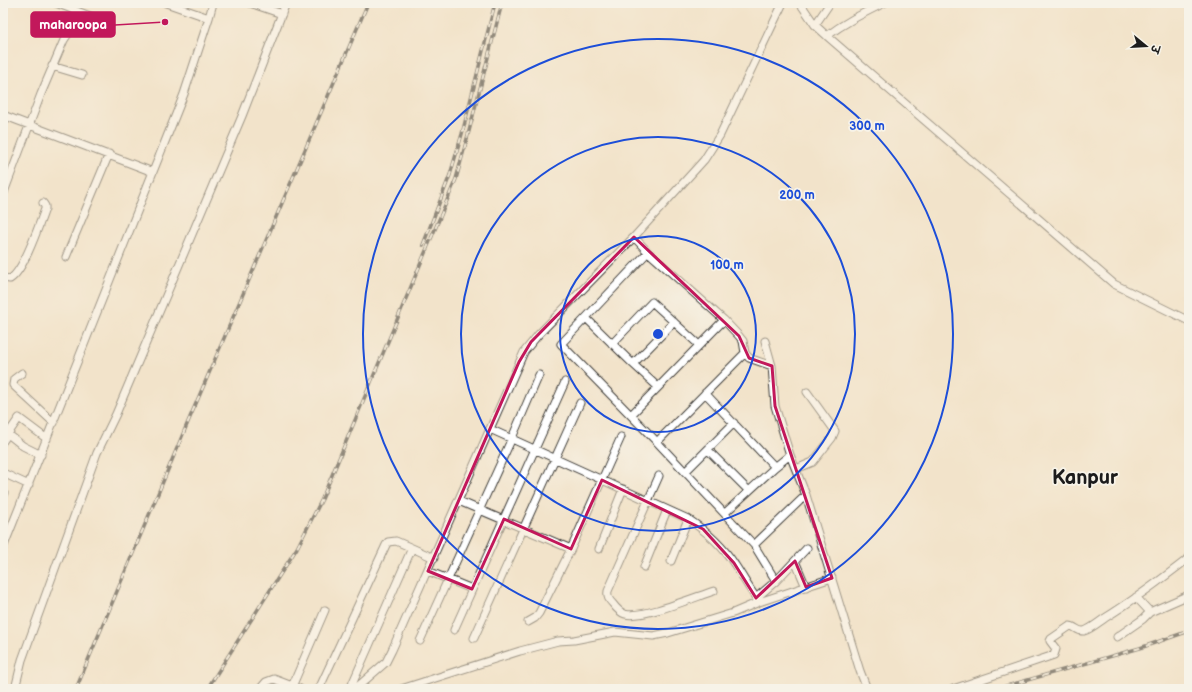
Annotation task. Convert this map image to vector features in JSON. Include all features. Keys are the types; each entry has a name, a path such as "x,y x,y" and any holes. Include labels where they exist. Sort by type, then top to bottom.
{"street":[{"path":"56,3 108,23"},
{"path":"166,3 209,18"},
{"path":"3,548 154,172 184,94 213,3"},
{"path":"250,3 282,14"},
{"path":"15,689 22,660 96,453 119,406 242,116 286,3"},
{"path":"355,689 386,662 389,657 434,558 519,362 527,347 634,237 696,170 711,151 783,3"},
{"path":"800,3 815,25 827,36 1114,284 1189,321"},
{"path":"815,25 830,3"},
{"path":"827,36 860,14 884,3"},
{"path":"3,195 52,66 64,40 82,13"},
{"path":"52,66 82,75"},
{"path":"3,115 154,172"},
{"path":"66,257 109,154"},
{"path":"3,278 7,279 14,277 20,267 32,244 45,209 43,203"},
{"path":"634,237 648,252 724,320 743,341 745,353 751,359 772,366"},
{"path":"648,252 561,344 658,442 754,545 776,581"},
{"path":"612,344 652,302 699,345"},
{"path":"586,318 658,387"},
{"path":"631,415 724,320"},
{"path":"633,364 674,322"},
{"path":"765,342 772,366 775,406 790,455 806,495 867,689"},
{"path":"658,442 745,353"},
{"path":"22,373 14,379 13,385 54,424"},
{"path":"420,641 539,375"},
{"path":"454,630 565,382"},
{"path":"796,469 813,462 832,438 835,431 806,392"},
{"path":"705,393 775,467"},
{"path":"474,638 580,403"},
{"path":"3,441 6,432 19,418 47,439"},
{"path":"686,472 734,423"},
{"path":"490,429 688,519 710,535 729,557 757,600"},
{"path":"6,432 27,449 41,455"},
{"path":"528,622 535,618 539,613 571,549 621,437"},
{"path":"708,450 749,491"},
{"path":"725,514 790,455"},
{"path":"3,473 29,485"},
{"path":"659,476 608,591 608,599 618,611 624,614 637,615 714,591"},
{"path":"599,549 623,489"},
{"path":"754,545 806,495"},
{"path":"459,501 571,549"},
{"path":"644,567 667,510"},
{"path":"671,561 688,519"},
{"path":"319,689 388,542 396,541 434,558"},
{"path":"350,689 412,548"},
{"path":"757,600 807,548"},
{"path":"953,689 1054,655 1056,649 1050,641 1051,639 1070,626 1084,631 1136,597 1189,558"},
{"path":"795,562 806,587"},
{"path":"428,571 472,589"},
{"path":"401,689 520,651 558,641 580,639 615,632 653,636 668,633 733,613 757,600 806,587 832,578"},
{"path":"1117,636 1143,619 1150,612 1189,595"},
{"path":"1136,597 1150,612"},
{"path":"291,687 325,610"},
{"path":"260,689 266,682 274,679 291,687 300,689"}],"highlighted area":[{"path":"634,237 739,336 749,358 772,366 775,406 832,578 806,587 795,561 756,598 734,563 703,529 602,480 571,549 504,519 472,589 428,571 519,362 531,342"}],"railway":[{"path":"76,689 188,422 368,3"},
{"path":"423,245 450,175 462,134 495,3"},
{"path":"207,689 297,548 322,499 456,179 502,3"},
{"path":"996,689 1140,648 1189,631"}],"place":[{"name":"maharoopa","path":"165,22"}],"district":[{"name":"Kanpur","path":"1085,477"}]}
